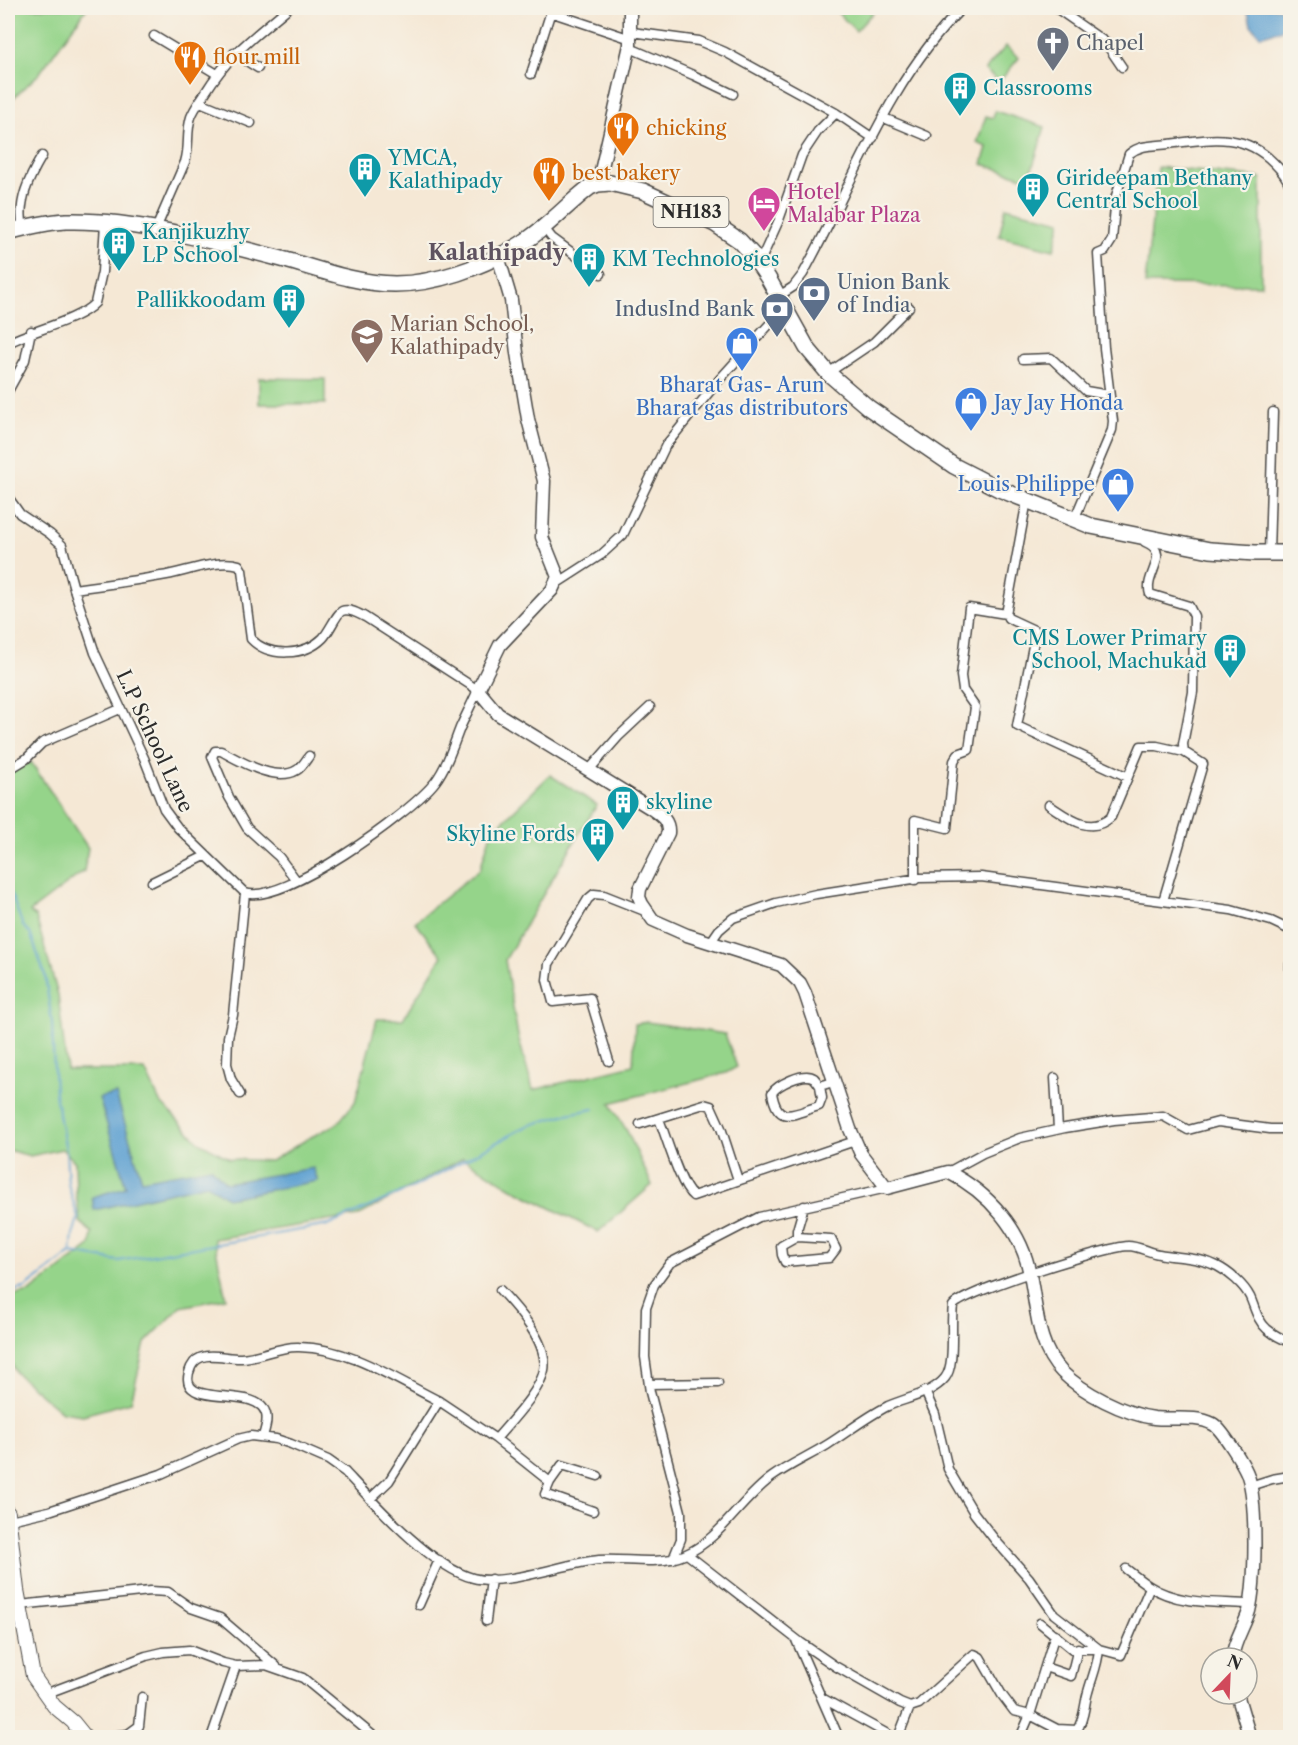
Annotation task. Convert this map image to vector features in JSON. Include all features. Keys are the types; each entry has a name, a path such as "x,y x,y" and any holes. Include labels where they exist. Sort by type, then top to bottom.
{"highway":[{"name":"NH183","path":"598,184 610,183 634,188 693,213 740,241 759,264 807,348 828,373 852,395 937,456 972,475 1074,520 1119,532 1210,550 1290,553"},
{"path":"15,230 64,221 128,225 244,249 347,277 393,284 452,274 498,256 525,242 581,194 598,184"}],"main road":[{"path":"598,184 631,40 630,8"},
{"path":"498,256 511,300 528,418 544,481 541,529 545,546 558,577 556,584 544,600 500,645 478,690 498,714 660,814 668,825 668,833 639,889 639,897 647,912 653,920 710,943 782,965 791,973 805,993 855,1142 869,1166 887,1188 948,1172 972,1186 998,1211 1022,1246 1030,1274 1042,1338 1050,1356 1063,1373 1078,1385 1123,1410 1152,1418 1196,1420 1214,1424 1224,1434 1248,1475 1254,1528 1250,1604 1236,1646"},
{"path":"9,1516 16,1609 33,1676 54,1706 87,1737"},
{"path":"1241,1706 1250,1737"}],"street":[{"path":"155,231 189,151 188,129 192,115 217,74 234,54 288,8"},
{"path":"556,584 602,555 622,535 666,446 803,274 905,78 951,18 962,8"},
{"path":"1056,8 1105,42 1122,67"},
{"path":"531,74 551,10 631,40 693,75 733,94"},
{"path":"154,36 217,74"},
{"path":"631,40 699,41 709,45 836,113 873,138"},
{"path":"234,54 258,68"},
{"path":"200,102 252,123"},
{"path":"759,264 779,220 802,155 818,131 836,113"},
{"path":"884,118 927,136"},
{"path":"1074,520 1110,438 1113,421 1103,339 1098,254 1105,250 1112,240 1116,196 1129,154 1144,146 1207,139 1238,141 1259,149 1281,170 1290,186"},
{"path":"15,230 28,180 42,156"},
{"path":"8,343 81,314 95,303 102,272 105,223"},
{"path":"544,228 552,238 601,274"},
{"path":"828,373 874,342 909,307"},
{"path":"8,391 25,360 31,332"},
{"path":"1023,358 1051,358 1086,391 1109,395"},
{"path":"1269,554 1273,412"},
{"name":"L.P School Lane","path":"8,497 20,514 57,539 62,545 95,652 144,758 164,809 178,828 244,892"},
{"path":"1006,614 1027,500"},
{"path":"1119,532 1150,544 1157,552 1149,581 1150,594 1189,606 1194,616 1193,692 1185,728 1184,752"},
{"path":"74,589 234,563 242,570 251,639 259,647 275,652 301,651 324,637 339,614 348,610 365,617 478,690 443,770 426,793 376,834 296,880 261,894 251,895 244,892 227,1064 231,1079 240,1094"},
{"path":"915,880 915,820 947,828 954,761 957,754 969,750 975,707 963,690 961,676 969,608 1006,614 1008,618 1036,631 1017,726 1128,777"},
{"path":"589,770 618,737 650,707"},
{"path":"8,770 26,759 42,743 120,709"},
{"path":"1049,806 1071,819 1090,826 1102,825 1111,817 1141,746 1157,746 1184,752 1203,764 1163,902"},
{"path":"296,880 279,857 247,828 212,758 215,751 221,751 267,772 285,774 297,770 309,756"},
{"path":"152,882 205,856"},
{"path":"710,943 725,924 733,918 776,903 816,894 919,878 981,877 1249,914 1290,930"},
{"path":"609,1061 590,998 553,1002 547,980 549,964 588,899 594,894 604,895 647,912"},
{"path":"1290,964 1290,993"},
{"path":"807,1076 814,1077 820,1086 822,1098 819,1106 787,1116 779,1113 774,1107 772,1093 775,1087 782,1083 807,1076"},
{"path":"1055,1078 1058,1129"},
{"path":"820,1086 833,1082"},
{"path":"640,1124 704,1104 711,1106 721,1128 738,1180"},
{"path":"948,1172 983,1153 1020,1138 1058,1129 1157,1116 1168,1118 1188,1130 1218,1122 1270,1130 1290,1128"},
{"path":"659,1119 690,1194 693,1196 855,1142"},
{"path":"673,1559 681,1539 681,1512 649,1384 645,1341 646,1308 654,1285 670,1263 733,1228 759,1217 887,1188"},
{"path":"797,1237 804,1206"},
{"path":"797,1237 831,1239 836,1249 829,1258 785,1262 781,1246 797,1237"},
{"path":"9,1516 50,1511 161,1474 238,1439 262,1436 291,1444 337,1465 393,1522 439,1560 473,1578 490,1579 525,1575 599,1560 673,1559 687,1554 711,1536 760,1487 777,1474 887,1407 938,1384 948,1373 952,1312 955,1303 994,1286 1072,1260 1130,1246 1160,1255 1197,1259 1218,1266 1248,1294 1259,1320 1267,1329 1290,1342"},
{"path":"496,1439 539,1383 544,1369 544,1358 535,1335 518,1310 500,1290"},
{"path":"262,1436 266,1425 266,1414 262,1407 249,1400 231,1396 197,1394 190,1387 188,1380 191,1366 198,1358 206,1355 241,1358 297,1346 321,1349 365,1362 439,1401 496,1439 550,1482"},
{"path":"649,1384 718,1383"},
{"path":"925,1391 935,1414 948,1469 974,1513 994,1540 1029,1578 1054,1614 1099,1649"},
{"path":"370,1499 389,1480 439,1401"},
{"path":"593,1511 546,1494 550,1482 561,1465 598,1476"},
{"path":"1250,1486 1290,1476"},
{"path":"687,1554 835,1666 880,1693 910,1707 919,1704 974,1654 980,1657 1014,1711 1030,1715 1057,1729 1075,1734 1082,1722 1088,1693 1098,1664 1099,1649"},
{"path":"419,1605 439,1560"},
{"path":"1126,1569 1150,1587 1170,1595 1195,1601 1250,1604"},
{"path":"486,1621 490,1579"},
{"path":"1040,1623 1072,1648 1099,1649 1120,1655 1150,1587"},
{"path":"16,1609 150,1591 168,1592 191,1608 220,1618 280,1670"},
{"path":"1020,1737 1030,1715 1055,1634"},
{"path":"794,1637 838,1737"},
{"path":"1045,1667 1071,1676 1078,1648"},
{"path":"45,1694 163,1652 189,1650 223,1663 236,1666 266,1665 303,1678 376,1737"},
{"path":"211,1737 236,1666"},
{"path":"96,1737 128,1734 139,1726 142,1697"},
{"path":"822,1698 893,1737 899,1734 910,1707"}],"green space":[{"path":"8,8 87,8 39,74 8,103"},
{"path":"833,8 877,8 856,31"},
{"path":"1006,46 1019,58 999,82 985,70"},
{"path":"995,111 1045,127 1029,179 982,164 987,147 977,143 986,116 993,118"},
{"path":"1158,167 1261,178 1261,285 1145,284"},
{"path":"1006,207 1061,221 1054,250 999,236"},
{"path":"259,378 325,379 325,404 259,404"},
{"path":"31,762 88,848 84,871 30,912 36,917 58,995 67,1070 145,1070 160,1102 199,1142 230,1159 271,1161 337,1124 355,1102 377,1019 403,1019 442,956 415,922 480,869 491,833 550,775 597,805 505,960 518,1036 533,1090 633,1065 635,1024 647,1022 725,1034 737,1067 726,1073 610,1103 627,1131 652,1185 598,1232 517,1191 463,1158 358,1216 214,1239 226,1298 181,1307 145,1343 131,1402 83,1415 62,1412 16,1373 8,1357 8,1297 30,1292 90,1246 92,1233 80,1222 75,1162 62,1149 30,1156 8,1150 8,1015 11,1003 8,995 8,773"}],"water":[{"path":"1247,8 1290,8 1290,27 1260,36 1251,25"},
{"path":"116,1094 142,1180 211,1167 226,1183 313,1168 318,1181 227,1198 207,1184 94,1210 92,1197 126,1187 99,1098"}],"waterway":[{"path":"8,886 23,926 30,933 45,975 52,1023 55,1094 66,1150 68,1184 78,1218 71,1253 25,1288 8,1292"},
{"path":"71,1253 118,1261 329,1225 418,1185 527,1126 594,1109"}],"place":[{"name":"Chapel","path":"1053,72"},
{"name":"flour mill","path":"190,86"},
{"name":"Classrooms","path":"960,117"},
{"name":"chicking","path":"623,157"},
{"name":"YMCA, Kalathipady","path":"365,198"},
{"name":"best bakery","path":"549,202"},
{"name":"Girideepam Bethany Central School","path":"1033,218"},
{"name":"Hotel Malabar Plaza","path":"764,232"},
{"name":"Kanjikuzhy LP School","path":"119,272"},
{"name":"KM Technologies","path":"589,288"},
{"name":"Union Bank of India","path":"814,322"},
{"name":"Pallikkoodam","path":"289,329"},
{"name":"IndusInd Bank","path":"777,338"},
{"name":"Marian School, Kalathipady","path":"367,364"},
{"name":"Bharat Gas- Arun Bharat gas distributors","path":"742,372"},
{"name":"Jay Jay Honda","path":"971,432"},
{"name":"Louis Philippe","path":"1118,513"},
{"name":"CMS Lower Primary School, Machukad","path":"1230,679"},
{"name":"skyline","path":"623,831"},
{"name":"Skyline Fords","path":"598,863"}],"district":[{"name":"Kalathipady","path":"497,252"}]}
